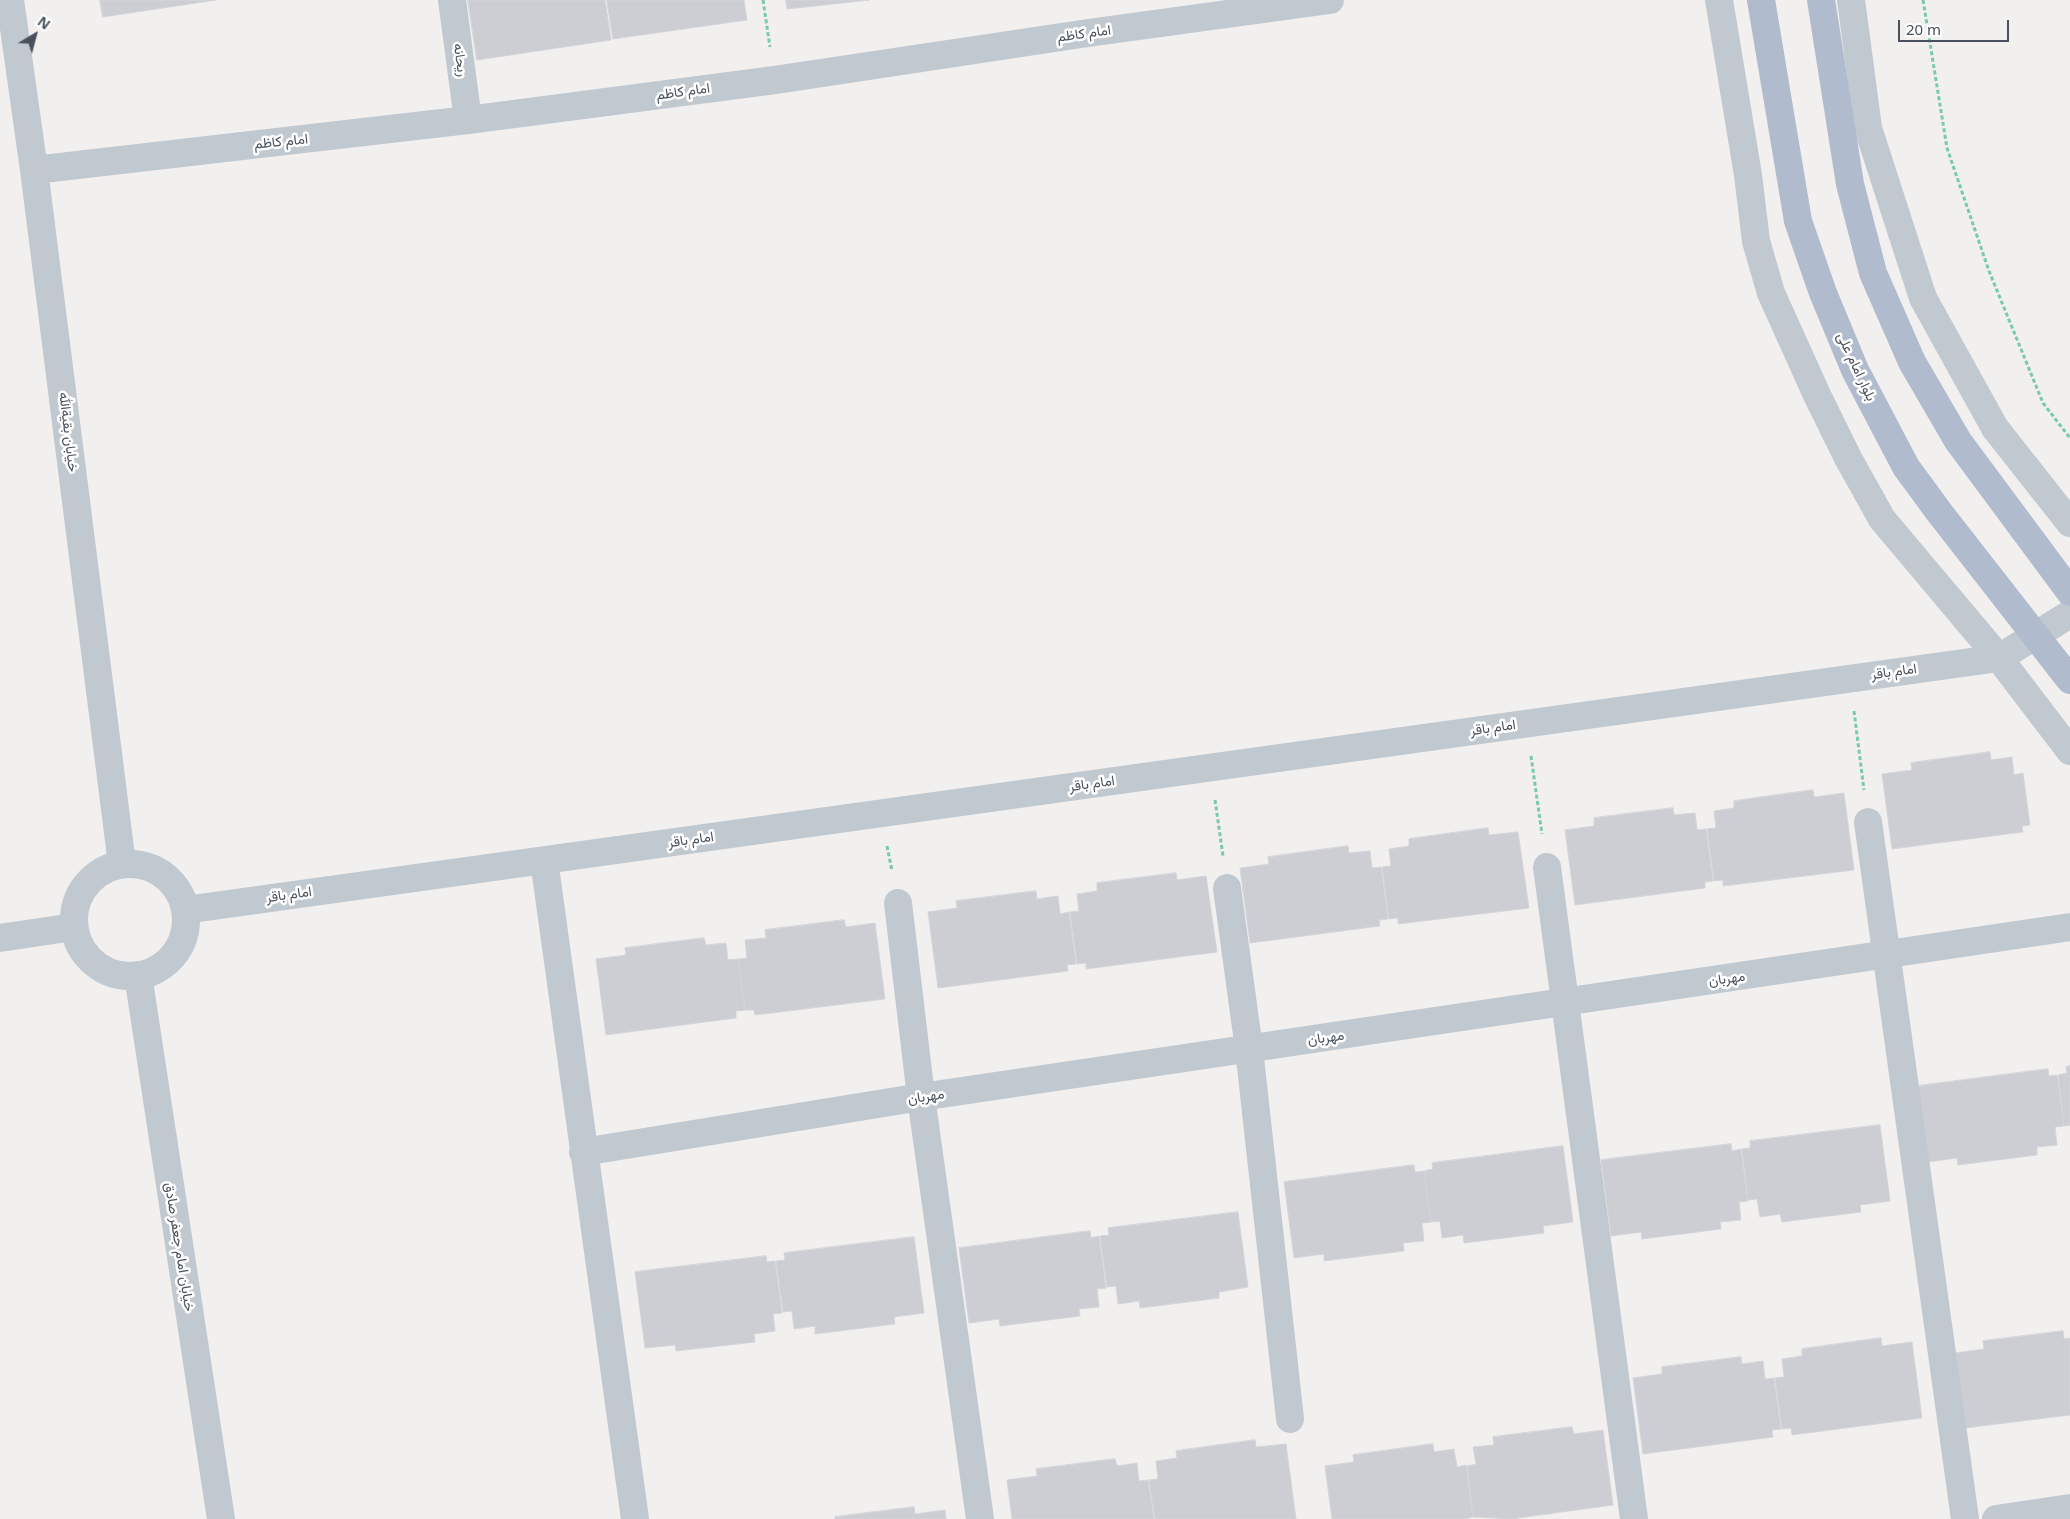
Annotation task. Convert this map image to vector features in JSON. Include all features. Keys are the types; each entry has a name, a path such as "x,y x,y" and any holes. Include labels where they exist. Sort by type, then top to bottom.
{"main road":[{"name":"بلوار امام علی","path":"1761,0 1798,221 1823,293 1855,370 1906,467 2070,680"},
{"path":"1821,0 1850,184 1873,273 1912,362 1958,441 2070,592"}],"street":[{"name":"خیابان بقیةالله","path":"10,0 34,170 122,864"},
{"name":"ریحانه","path":"452,0 468,120"},
{"name":"امام کاظم","path":"34,170 468,120 775,80 1088,33 1330,0"},
{"path":"1719,0 1748,175 1756,241 1771,294 1821,403 1848,458 1882,519 1999,658 2070,751"},
{"path":"1852,0 1868,128 1923,298 1995,428 2070,523"},
{"path":"1999,658 2070,614"},
{"name":"امام باقر","path":"185,910 1999,658"},
{"path":"1868,822 1965,1519"},
{"path":"544,860 635,1519"},
{"path":"122,864 140,865 157,871 171,881 180,896 185,910 185,930 179,947 169,961 155,971 138,975 120,976 103,970 90,959 79,944 74,927 74,910 80,894 91,879 106,869 122,864"},
{"path":"1547,867 1634,1519"},
{"path":"1227,888 1249,1049 1290,1419"},
{"path":"898,903 921,1098 980,1519"},
{"path":"0,938 74,927"},
{"name":"مهربان","path":"583,1152 921,1098 2070,927"},
{"name":"خیابان امام جعفر صادق","path":"138,975 220,1519"},
{"path":"1996,1519 2070,1508"}],"path":[{"path":"763,0 775,80"},
{"path":"1923,0 1947,148 1989,271 2043,403 2070,438"},
{"path":"1849,679 1868,822"},
{"path":"1526,723 1547,867"},
{"path":"1211,767 1227,888"},
{"path":"881,813 898,903"}],"building":[{"path":"100,0 216,0 103,17"},
{"path":"468,0 605,0 611,40 477,60"},
{"path":"607,0 744,0 747,20 613,39"},
{"path":"786,0 870,0 787,9"},
{"path":"1990,752 1991,760 2012,757 2014,775 2023,773 2030,825 2022,826 2023,832 1892,849 1882,774 1912,770 1911,763"},
{"path":"1813,790 1814,797 1844,793 1854,870 1723,886 1723,880 1714,881 1707,829 1716,828 1714,811 1734,808 1734,801"},
{"path":"1673,808 1674,815 1695,813 1697,830 1706,829 1713,881 1705,882 1705,888 1575,905 1565,830 1594,826 1594,818"},
{"path":"1488,828 1489,835 1518,832 1529,908 1398,924 1398,918 1389,919 1382,867 1391,866 1389,849 1409,846 1409,839"},
{"path":"1348,846 1349,853 1370,851 1372,868 1381,867 1388,919 1379,920 1380,926 1250,943 1240,868 1269,864 1268,857"},
{"path":"1176,873 1177,880 1206,876 1217,952 1086,969 1086,963 1077,964 1070,912 1079,911 1077,894 1097,891 1097,883"},
{"path":"1036,891 1037,899 1058,896 1060,914 1069,912 1076,964 1067,965 1068,971 938,988 928,912 957,908 956,901"},
{"path":"844,920 846,927 875,923 885,999 755,1015 754,1010 745,1010 738,959 747,958 745,940 766,938 765,930"},
{"path":"704,938 706,945 726,943 728,960 738,959 745,1010 736,1011 736,1018 606,1035 596,959 626,955 625,948"},
{"path":"2070,1066 2070,1125 2064,1126 2058,1075 2067,1073 2066,1067"},
{"path":"2048,1069 2049,1076 2057,1075 2064,1126 2055,1127 2057,1145 2037,1147 2037,1155 1958,1165 1957,1158 1927,1162 1917,1086"},
{"path":"1880,1125 1890,1201 1860,1205 1861,1212 1782,1222 1780,1214 1760,1217 1757,1199 1748,1200 1742,1149 1750,1148 1750,1141"},
{"path":"1731,1144 1732,1151 1741,1149 1748,1201 1739,1202 1741,1220 1720,1222 1721,1229 1642,1239 1641,1232 1611,1236 1601,1160"},
{"path":"1563,1146 1573,1222 1543,1226 1544,1233 1464,1243 1463,1235 1442,1238 1440,1221 1431,1222 1424,1171 1433,1169 1432,1163"},
{"path":"1414,1165 1415,1172 1424,1171 1431,1222 1422,1223 1424,1241 1403,1243 1404,1251 1324,1261 1324,1254 1294,1258 1284,1182"},
{"path":"1238,1212 1248,1287 1219,1292 1219,1298 1140,1308 1139,1301 1118,1304 1116,1286 1107,1287 1100,1236 1109,1235 1108,1228"},
{"path":"1090,1231 1091,1238 1099,1236 1106,1288 1097,1289 1099,1307 1079,1309 1080,1316 1000,1326 999,1319 969,1323 959,1248"},
{"path":"914,1237 924,1313 894,1317 895,1324 815,1334 815,1326 794,1329 792,1311 783,1312 776,1261 785,1260 784,1253"},
{"path":"766,1256 767,1262 775,1261 782,1313 773,1314 775,1331 754,1334 755,1342 676,1351 675,1345 645,1348 635,1272"},
{"path":"2063,1331 2064,1339 2070,1338 2070,1415 1965,1428 1955,1353 1984,1349 1983,1341"},
{"path":"1881,1338 1882,1346 1912,1342 1922,1418 1792,1435 1791,1428 1782,1429 1775,1378 1784,1377 1782,1359 1802,1356 1802,1349"},
{"path":"1741,1357 1742,1364 1763,1361 1765,1379 1774,1378 1781,1429 1772,1430 1773,1437 1643,1454 1633,1378 1662,1374 1662,1367"},
{"path":"1572,1427 1574,1434 1603,1430 1613,1505 1511,1519 1473,1517 1467,1466 1476,1464 1473,1447 1494,1445 1493,1437"},
{"path":"1255,1440 1256,1447 1286,1444 1296,1519 1155,1519 1149,1480 1158,1479 1156,1461 1177,1458 1176,1451"},
{"path":"1433,1444 1434,1452 1454,1449 1457,1467 1466,1465 1473,1517 1464,1519 1332,1519 1325,1466 1354,1462 1353,1455"},
{"path":"1115,1459 1117,1466 1137,1463 1139,1481 1148,1480 1154,1519 1012,1519 1007,1480 1037,1476 1036,1469"},
{"path":"914,1507 915,1514 945,1510 946,1519 835,1519 835,1517"}]}
